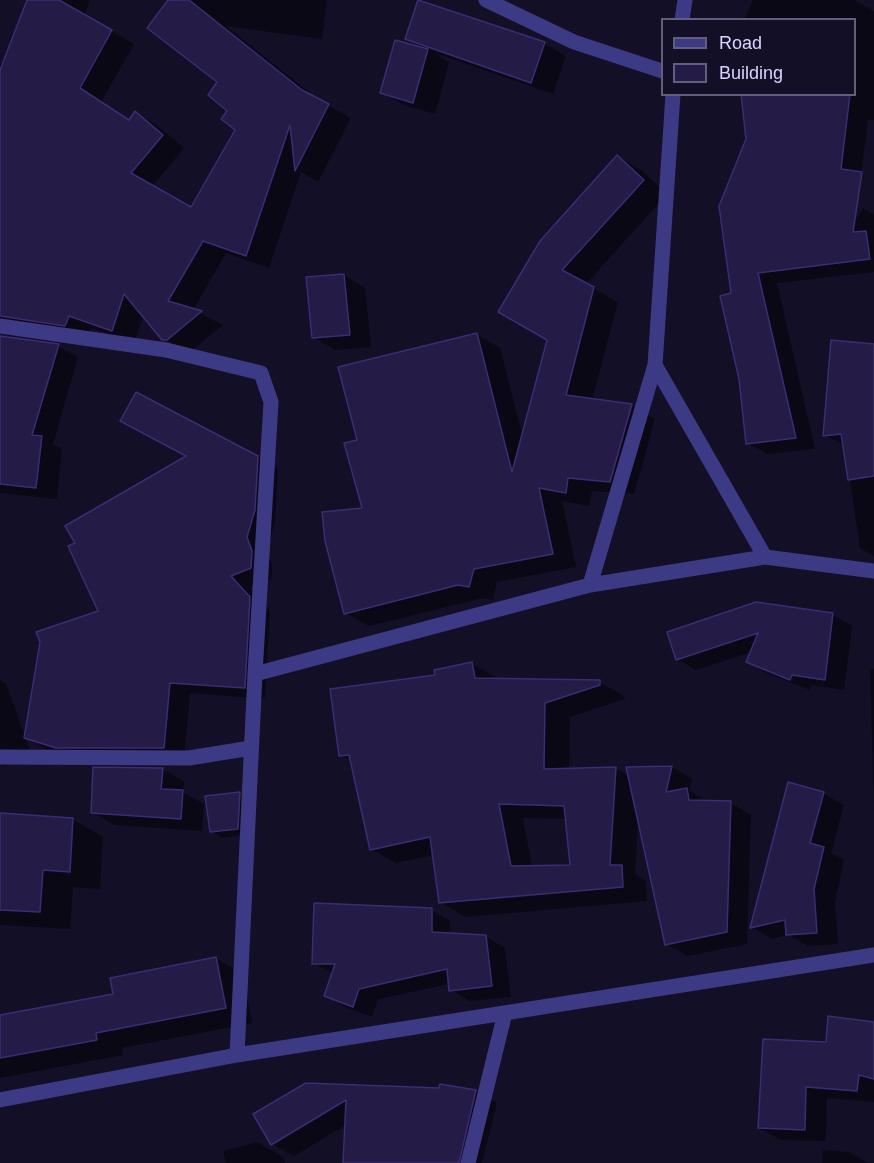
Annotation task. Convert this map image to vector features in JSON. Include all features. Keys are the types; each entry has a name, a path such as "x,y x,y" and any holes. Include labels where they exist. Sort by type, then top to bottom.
{"street":[{"path":"486,0 574,42 661,70"},
{"path":"682,18 685,0"},
{"path":"590,585 654,365 673,96"},
{"path":"0,326 166,350 261,373 272,402 251,748 237,1055"},
{"path":"654,365 765,557"},
{"path":"255,674 590,585 765,557 874,571"},
{"path":"0,757 189,758 251,748"},
{"path":"0,1100 237,1055 874,955"},
{"path":"468,1163 505,1013"}],"building":[{"path":"27,0 59,0 112,30 80,88 129,120 135,111 163,135 131,173 191,207 235,130 221,119 227,111 208,95 217,82 147,28 168,0 189,0 302,90 329,104 295,171 290,125 246,256 203,241 168,301 202,311 167,340 162,340 124,294 112,331 69,316 65,326 0,316 0,70"},
{"path":"418,0 545,42 531,83 405,39"},
{"path":"395,40 428,49 413,103 380,93"},
{"path":"741,96 850,96 841,169 862,172 853,232 866,231 870,259 758,273 796,438 746,444 739,379 720,296 731,293 719,206 746,139"},
{"path":"617,155 644,180 562,270 594,287 566,395 632,404 610,482 568,478 566,493 539,488 553,554 474,569 469,587 458,585 344,614 325,541 322,512 362,508 344,443 357,440 338,367 477,333 512,472 547,340 498,312 540,241"},
{"path":"344,274 350,335 312,338 306,277"},
{"path":"0,336 59,344 32,435 42,436 36,488 0,484"},
{"path":"831,340 874,344 874,476 848,480 841,434 823,436"},
{"path":"136,392 258,456 255,510 247,537 252,551 251,568 231,576 250,597 245,688 170,683 164,748 56,748 24,738 40,642 36,632 98,611 68,546 75,543 65,526 186,456 120,421"},
{"path":"756,602 833,613 825,680 792,675 790,680 746,662 758,633 676,660 667,632"},
{"path":"472,662 475,678 600,680 600,685 545,703 544,769 616,767 610,865 622,865 623,887 439,903 430,837 370,850 349,755 339,756 330,689 435,675 434,670","holes":["499,804 564,806 570,865 511,866"]},
{"path":"672,766 666,792 687,788 689,800 731,801 727,932 665,945 626,767"},
{"path":"93,767 163,768 161,789 183,790 181,819 91,813"},
{"path":"788,782 824,792 810,843 824,847 814,889 817,933 786,935 785,920 750,928"},
{"path":"240,792 238,829 210,832 205,796"},
{"path":"0,813 73,818 70,872 43,870 40,912 0,910"},
{"path":"314,903 432,908 432,932 486,935 492,986 449,991 447,969 359,989 353,1007 324,996 335,964 312,964"},
{"path":"216,957 226,1008 96,1033 97,1040 0,1058 0,1015 113,994 110,978"},
{"path":"828,1016 874,1022 874,1079 859,1075 857,1091 806,1087 805,1130 758,1128 763,1039 826,1042"},
{"path":"306,1083 439,1088 440,1084 476,1090 459,1163 343,1163 346,1100 271,1145 253,1114"}]}
